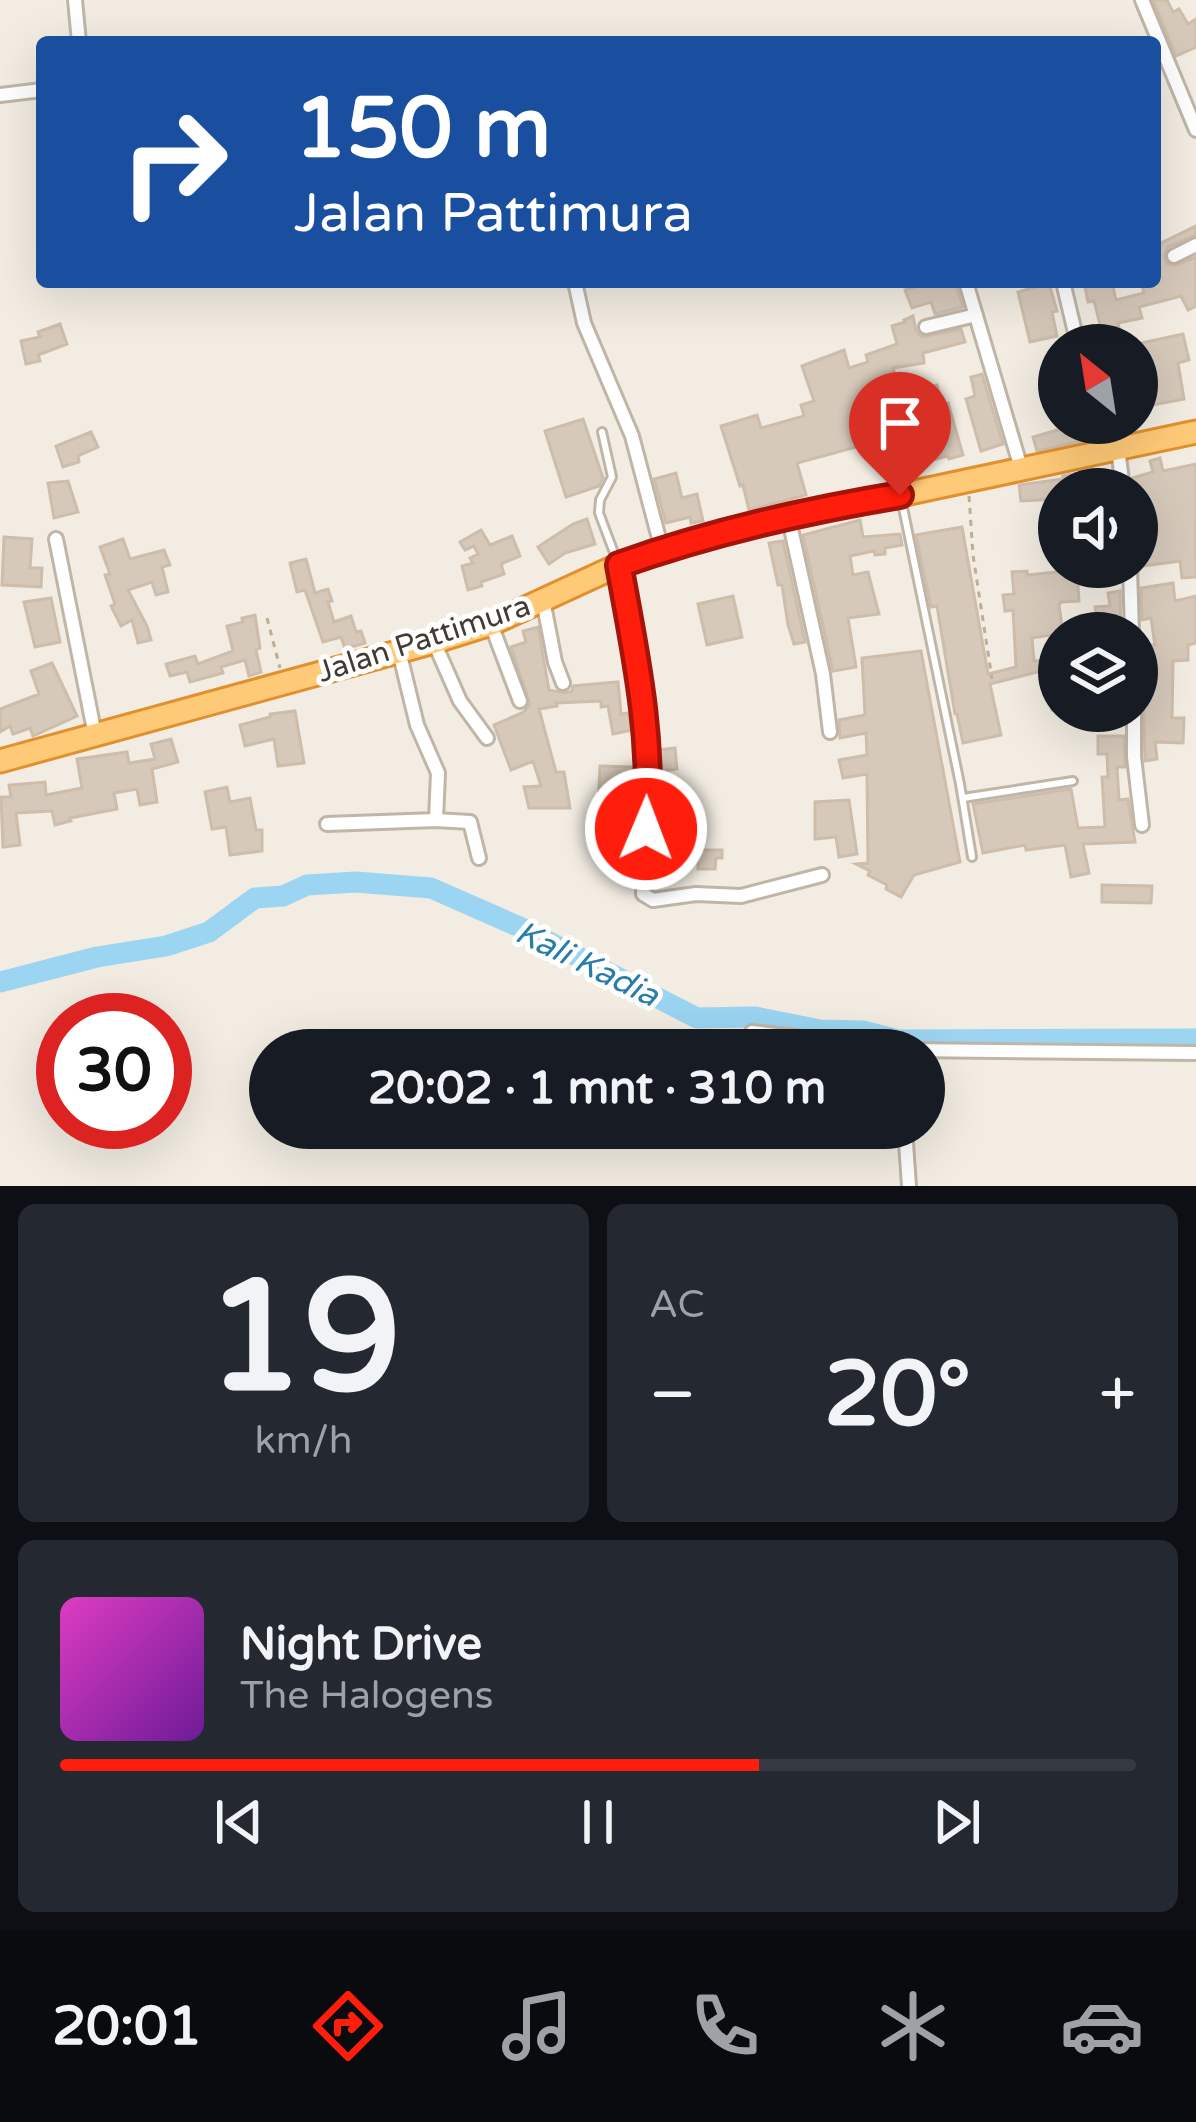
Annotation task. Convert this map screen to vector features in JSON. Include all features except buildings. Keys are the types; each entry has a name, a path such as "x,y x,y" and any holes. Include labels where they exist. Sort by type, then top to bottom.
{"highway":[{"name":"Jalan Pattimura","path":"0,761 434,642 491,624 619,565 788,515 1196,432"}],"street":[{"path":"74,0 79,36"},
{"path":"1142,0 1157,36"},
{"path":"1161,46 1196,130"},
{"path":"0,95 36,91"},
{"path":"1174,256 1196,245"},
{"path":"576,288 584,323 632,436 662,550"},
{"path":"968,288 1021,468"},
{"path":"1064,288 1073,324"},
{"path":"926,327 976,315"},
{"path":"1107,444 1116,468"},
{"path":"788,515 824,674 830,732"},
{"path":"56,539 95,735"},
{"path":"619,565 639,669 648,772 643,895 653,900 741,896 822,875"},
{"path":"543,600 563,683"},
{"path":"491,624 520,701"},
{"path":"434,642 460,700 487,738"},
{"path":"398,651 417,725 438,773 436,820"},
{"path":"1134,732 1142,825"},
{"path":"327,824 470,822 479,858"},
{"path":"945,1050 1196,1053"},
{"path":"906,1149 909,1186"}],"lane":[{"path":"602,432 612,477 599,513 619,565"},
{"path":"900,495 972,857"},
{"path":"963,798 1073,781"}],"path":[{"path":"968,479 973,555 992,679"},
{"path":"267,618 284,683"}],"waterway":[{"name":"Kali Kadia","path":"0,982 97,957 166,946 209,932 255,898 283,896 307,885 356,882 431,888 522,928 697,1018 755,1017 898,1040 1196,1039"}],"route":[{"path":"646,829 648,772 639,669 619,565 788,515 900,495"}]}
